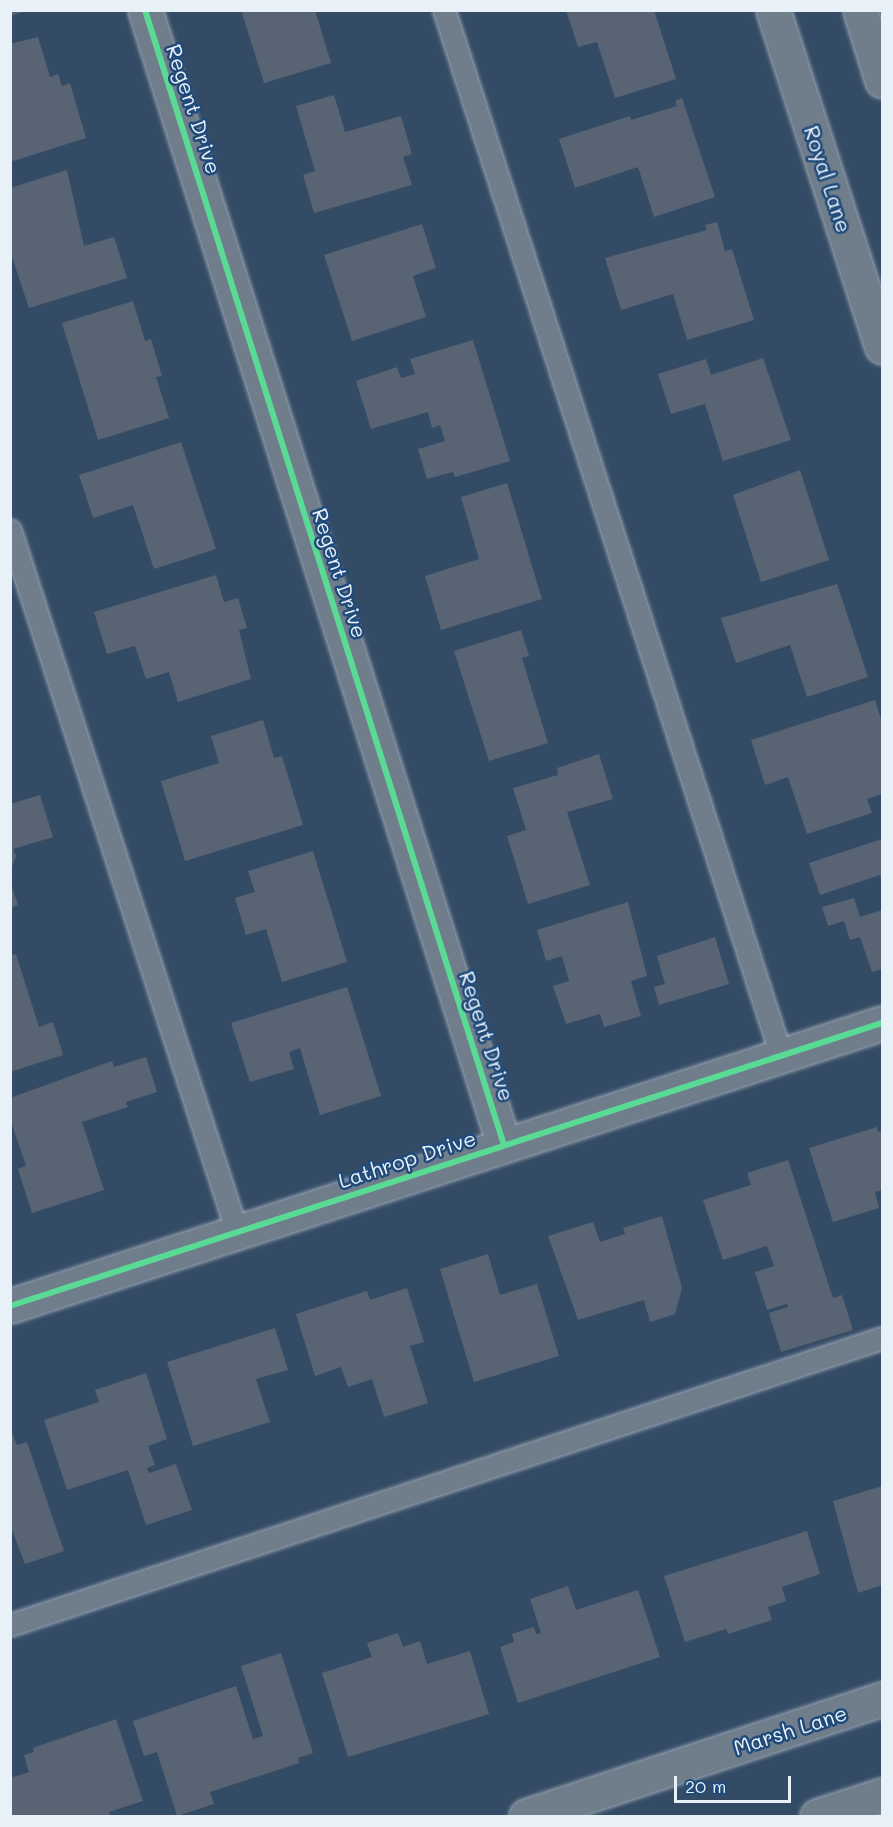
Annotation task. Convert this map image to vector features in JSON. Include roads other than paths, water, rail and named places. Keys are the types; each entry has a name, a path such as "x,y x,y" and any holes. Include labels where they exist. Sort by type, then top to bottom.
{"street":[{"name":"Regent Drive","path":"145,10 504,1145"},
{"name":"Royal Lane","path":"773,10 882,347"},
{"path":"860,10 882,81"},
{"name":"Lathrop Drive","path":"10,1306 882,1023"},
{"name":"Marsh Lane","path":"526,1816 882,1699"},
{"path":"817,1816 882,1795"}],"lane":[{"path":"444,10 781,1055"},
{"path":"10,530 237,1232"},
{"path":"10,1625 882,1338"}]}
